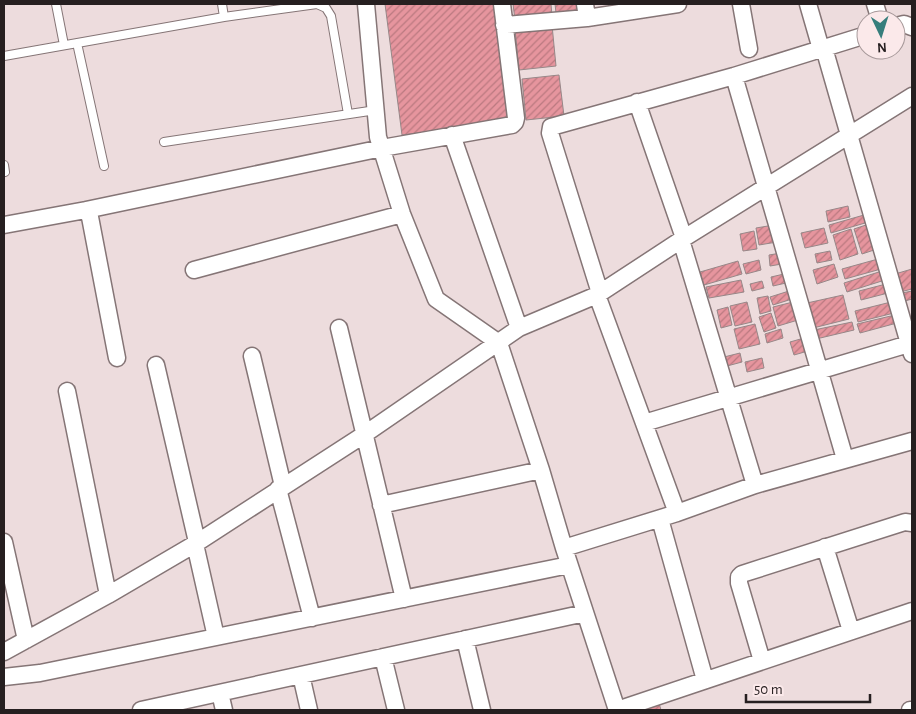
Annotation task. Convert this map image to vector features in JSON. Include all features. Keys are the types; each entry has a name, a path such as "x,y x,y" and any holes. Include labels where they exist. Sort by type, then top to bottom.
{"street":[{"path":"366,4 378,137 402,214 436,298 499,343 542,470 569,565 617,710 912,611"},
{"path":"4,225 86,210 382,148 512,125 515,122 502,4"},
{"path":"741,4 749,49"},
{"path":"644,423 820,370 911,347 850,133 808,4"},
{"path":"504,25 586,11 670,5"},
{"path":"677,514 599,294 550,130 553,125 734,76 856,38"},
{"path":"734,76 845,459"},
{"path":"4,652 196,543 366,434 519,328 599,294 682,239 912,96"},
{"path":"637,102 682,239 755,485"},
{"path":"452,136 519,328"},
{"path":"86,210 90,217 117,358"},
{"path":"194,270 402,214"},
{"path":"339,328 366,434 404,599"},
{"path":"252,356 312,618"},
{"path":"156,365 216,637"},
{"path":"67,391 108,594"},
{"path":"564,548 677,514 755,485 912,441"},
{"path":"381,505 542,470"},
{"path":"660,519 705,680"},
{"path":"762,661 739,583 739,577 742,574 905,522 912,523"},
{"path":"4,542 26,640"},
{"path":"826,547 851,631"},
{"path":"4,677 40,673 569,565"},
{"path":"141,710 584,613"},
{"path":"465,639 482,710"},
{"path":"383,657 396,710"},
{"path":"301,675 309,710"},
{"path":"220,693 224,710"}],"lane":[{"path":"56,4 64,45"},
{"path":"222,4 224,17"},
{"path":"4,56 224,17 317,4 326,8 331,16 348,114"},
{"path":"77,43 104,166"},
{"path":"164,142 376,110"}],"building":[{"path":"385,4 498,4 513,121 402,135"},
{"path":"513,4 551,4 552,16 515,20"},
{"path":"555,4 581,4 582,10 556,13"},
{"path":"552,25 556,66 519,70 515,29"},
{"path":"559,75 564,116 526,120 522,79"},
{"path":"848,206 850,217 828,222 826,211"},
{"path":"864,215 865,223 831,233 829,225"},
{"path":"869,224 877,249 862,254 854,229"},
{"path":"774,225 777,242 759,245 756,228"},
{"path":"824,228 828,243 805,248 801,233"},
{"path":"851,229 858,254 840,260 833,235"},
{"path":"754,231 757,249 743,251 740,234"},
{"path":"830,251 832,260 817,263 815,254"},
{"path":"781,253 782,264 770,266 769,255"},
{"path":"878,259 881,269 845,279 842,269"},
{"path":"759,260 761,270 746,274 743,264"},
{"path":"738,261 742,274 704,285 700,272"},
{"path":"834,264 838,277 817,284 813,270"},
{"path":"912,269 912,289 900,292 895,274"},
{"path":"882,271 885,280 847,292 844,283"},
{"path":"784,274 786,283 773,286 771,277"},
{"path":"741,280 744,292 709,298 706,287"},
{"path":"762,281 764,288 752,291 750,284"},
{"path":"886,284 888,293 861,300 859,291"},
{"path":"789,291 792,299 773,305 770,297"},
{"path":"912,291 912,299 905,301 902,293"},
{"path":"843,295 849,319 813,328 807,303"},
{"path":"768,296 771,311 760,314 757,298"},
{"path":"747,302 752,322 735,326 730,306"},
{"path":"793,302 798,320 778,326 773,307"},
{"path":"891,302 894,313 858,322 855,311"},
{"path":"728,307 732,325 721,328 717,310"},
{"path":"771,313 776,328 764,332 759,317"},
{"path":"895,315 897,323 860,333 857,324"},
{"path":"852,322 854,330 816,339 814,330"},
{"path":"755,324 760,344 739,349 734,329"},
{"path":"781,329 783,338 767,343 765,334"},
{"path":"804,338 808,351 794,355 790,342"},
{"path":"740,353 742,362 727,366 724,357"},
{"path":"762,358 764,368 747,372 745,362"},
{"path":"659,703 661,710 636,710"}]}
